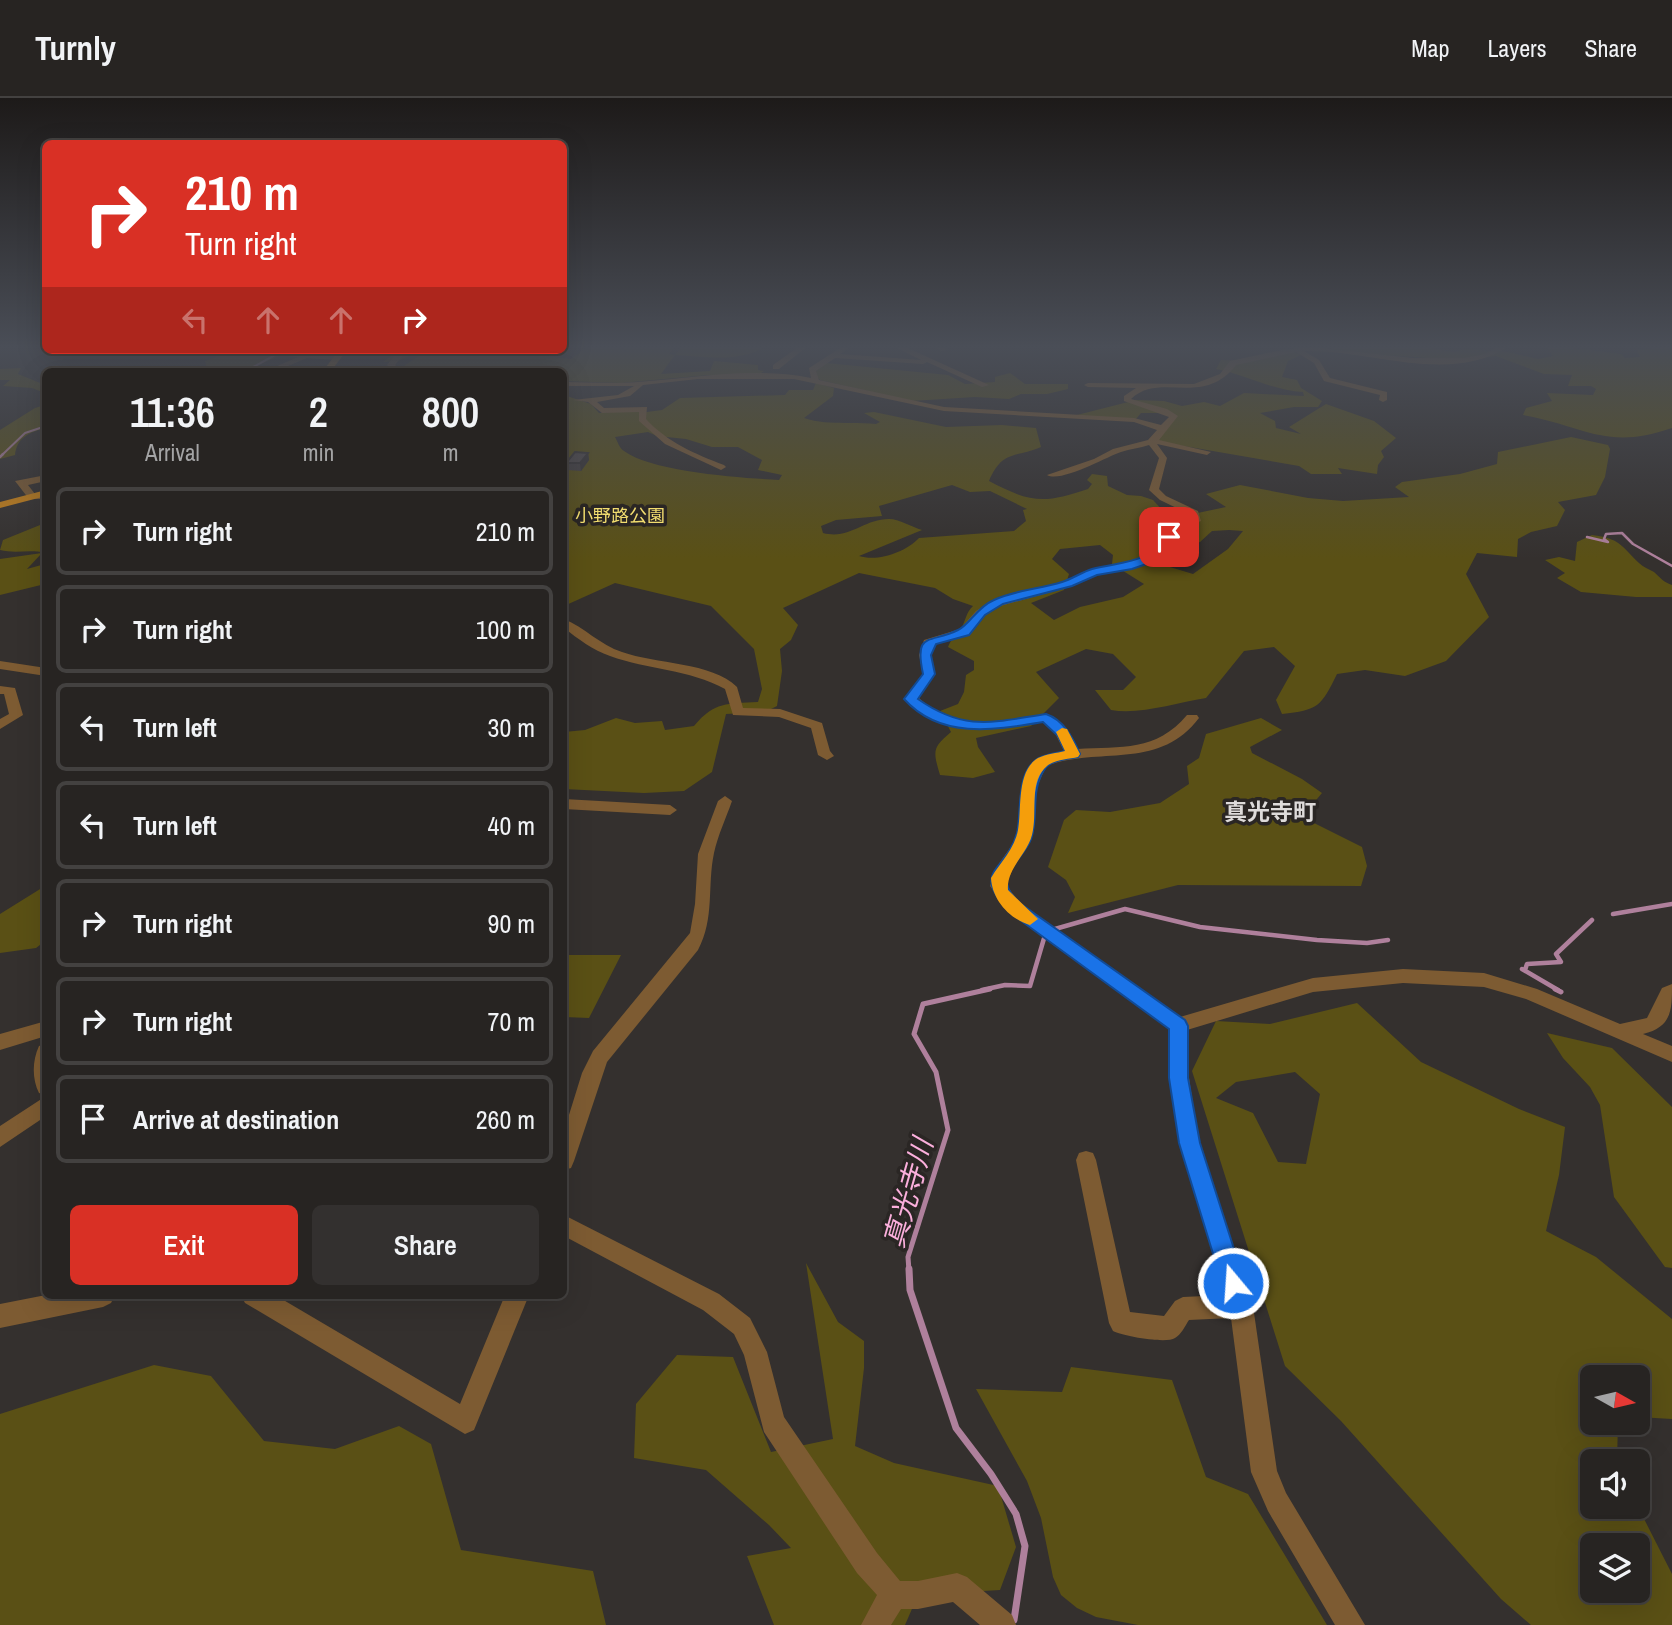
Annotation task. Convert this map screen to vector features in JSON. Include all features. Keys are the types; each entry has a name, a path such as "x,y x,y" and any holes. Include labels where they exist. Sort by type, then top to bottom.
{"main road":[{"path":"0,505 42,496"}],"street":[{"path":"642,416 648,426 684,453 721,467"},
{"path":"1069,416 1134,420 1151,423 1162,429"},
{"path":"1152,442 1174,419 1173,416"},
{"path":"1073,754 1057,725 1046,718 995,726 955,724 934,716 911,699 911,696 929,674 925,655 926,647 931,642 964,632 981,613 999,602 1068,584 1094,572 1151,559 1165,546 1177,527 1197,519 1195,513 1163,498 1154,490 1163,458 1152,442"},
{"path":"1052,475 1097,461 1126,448 1152,442 1207,452"},
{"path":"32,497 21,483 42,479"},
{"path":"567,625 616,654 726,684 731,687 738,712 780,713 817,726 823,752 827,756"},
{"path":"3,668 42,672"},
{"path":"0,690 10,691 16,715 0,725"},
{"path":"1178,1026 1015,908 1000,891 999,878 1022,842 1026,830 1027,793 1038,767 1044,761 1073,754 1129,751 1163,742 1186,729 1192,718"},
{"path":"567,804 670,810"},
{"path":"567,1152 600,1056 692,946 703,904 706,854 717,810"},
{"path":"1178,1026 1313,985 1403,976 1495,982 1672,1054"},
{"path":"1620,1031 1653,1024 1668,993 1672,991"},
{"path":"1178,1026 1178,1078 1189,1143 1241,1306 1264,1472 1277,1502 1351,1625"},
{"path":"0,1042 42,1029"},
{"path":"0,1138 42,1107"},
{"path":"1086,1160 1121,1323 1169,1329 1183,1309 1241,1306"},
{"path":"567,1227 711,1303 742,1326 755,1352 773,1423 867,1563 893,1595"},
{"path":"0,1316 83,1299"},
{"path":"260,1299 465,1421 515,1299"},
{"path":"893,1595 918,1595 957,1587 1002,1625"},
{"path":"875,1625 893,1595"}],"green space":[{"path":"22,416 42,416 42,429 21,440 15,455 0,459 0,430"},
{"name":"小野路公園","path":"567,416 806,416 804,418 831,423 876,424 880,422 870,416 894,416 946,427 1002,425 1036,428 1041,447 1010,456 999,464 989,481 1016,494 1048,499 1088,489 1092,484 1087,480 1092,474 1107,476 1108,486 1127,495 1153,500 1164,512 1188,515 1226,507 1206,494 1240,485 1308,498 1343,501 1409,497 1395,487 1402,482 1460,474 1497,464 1498,452 1571,437 1608,445 1610,449 1605,477 1596,495 1558,502 1565,510 1557,526 1531,532 1518,539 1517,557 1477,553 1466,574 1489,617 1446,661 1405,676 1365,670 1337,674 1327,694 1317,705 1304,711 1282,714 1276,700 1295,666 1274,647 1244,651 1206,698 1146,710 1122,711 1111,710 1095,690 1123,690 1136,677 1113,654 1086,649 1036,672 1059,698 1031,726 976,738 978,747 995,772 973,778 940,775 936,750 951,732 940,711 958,704 964,692 966,675 974,670 974,661 948,647 973,606 953,599 935,588 859,573 783,608 798,625 791,640 780,649 782,671 777,706 765,712 726,714 712,772 684,791 644,793 567,789 567,732 585,730 616,718 635,723 662,721 665,730 694,726 708,712 722,705 758,702 762,689 754,649 711,606 615,583 567,605","holes":["648,432 712,447 738,447 762,460 758,470 782,475 779,480 676,469 637,458 622,450 615,437","952,485 970,492 990,491 1027,509 1023,510 1026,521 1014,531 919,538 899,551 875,558 859,556 922,530 889,519 872,522 841,534 823,533 821,526 836,520 882,516 879,506","1212,531 1243,531 1228,549 1193,574 1160,564 1165,555 1200,542","1100,545 1113,555 1112,564 1144,584 1123,597 1080,607 1054,620 1031,603 1064,590 1069,574 1052,559 1060,549"]},
{"path":"1078,416 1138,416 1136,419"},
{"path":"1171,416 1266,416 1275,421 1276,428 1301,434 1289,427 1306,416 1361,416 1374,421 1396,438 1381,451 1384,457 1378,465 1377,474 1338,468 1342,474 1311,474 1299,466 1155,441"},
{"path":"1528,416 1672,416 1672,428 1630,437 1612,437"},
{"path":"42,524 42,552 0,550 3,540"},
{"path":"1592,535 1619,544 1641,564 1672,585 1672,597 1581,592 1557,578 1565,573 1545,560 1559,557 1575,561 1577,542"},
{"path":"42,553 27,569 42,565 42,585 0,595 0,559"},
{"path":"1261,718 1282,730 1250,747 1252,753 1302,779 1322,793 1302,817 1362,847 1367,866 1361,886 1178,885 1068,913 1075,897 1066,880 1048,867 1064,820 1076,810 1110,812 1160,803 1189,784 1187,766 1199,758 1206,734"},
{"path":"42,888 42,943 36,948 0,953 0,914"},
{"path":"567,955 621,955 589,1018 567,1017"},
{"path":"1357,1003 1421,1062 1519,1109 1565,1127 1559,1175 1546,1231 1596,1257 1672,1319 1672,1419 1650,1418 1650,1365 1580,1365 1580,1435 1618,1435 1617,1449 1580,1449 1580,1519 1644,1519 1672,1574 1672,1625 1531,1625 1501,1599 1341,1421 1285,1366 1192,1071 1216,1021 1270,1024","holes":["1295,1072 1320,1094 1306,1164 1278,1162 1253,1113 1216,1098 1236,1082"]},
{"path":"1547,1033 1612,1048 1672,1107 1672,1268 1665,1267 1614,1197 1600,1105 1590,1087 1563,1058"},
{"path":"806,1263 838,1322 864,1341 864,1368 855,1446 894,1463 998,1486 1016,1547 1000,1590 918,1595 905,1625 774,1625 747,1556 791,1548 706,1470 634,1458 636,1404 677,1355 733,1357 771,1452 833,1439"},
{"path":"154,1365 211,1376 264,1441 335,1449 399,1426 431,1444 461,1550 593,1571 606,1625 0,1625 0,1414"},
{"path":"1071,1367 1172,1380 1206,1477 1248,1494 1327,1625 1138,1625 1096,1617 1077,1608 1061,1595 1053,1577 1041,1518 1027,1481 976,1389 1062,1392"}],"building":[{"path":"575,452 588,453 580,463 567,462"}],"waterway":[{"path":"2,455 25,433 42,427"},
{"path":"1587,537 1608,542 1604,539 1606,534 1622,533 1633,544 1672,566"},
{"path":"1613,914 1672,904"},
{"name":"真光寺川","path":"1055,929 1125,909 1200,927 1317,940 1367,943 1388,940"},
{"path":"1525,970 1527,964 1561,962 1556,954 1592,920"},
{"name":"真光寺川","path":"982,990 1005,985 1030,986 1045,935"},
{"path":"1522,969 1558,990"},
{"name":"真光寺川","path":"909,1271 908,1257 948,1130 936,1072 914,1034 923,1004 990,989"},
{"path":"1555,989 1561,992"},
{"name":"真光寺川","path":"909,1269 910,1290 956,1428 991,1474 1016,1514 1025,1546 1014,1620"}],"slow traffic":[{"path":"1030,919 1015,908 1000,891 999,878 1022,842 1026,830 1027,793 1040,763 1073,754 1062,732"}],"district":[{"name":"真光寺町","path":"1270,812"}],"route":[{"path":"1169,537 1165,546 1151,559 1094,572 1068,584 999,602 981,613 964,632 929,643 925,660 929,674 911,699 934,716 955,724 995,726 1046,718 1064,734 1073,754 1040,763 1027,793 1026,830 1022,842 1006,865 998,886 1015,908 1178,1026 1178,1078 1189,1143 1233,1283"}]}
